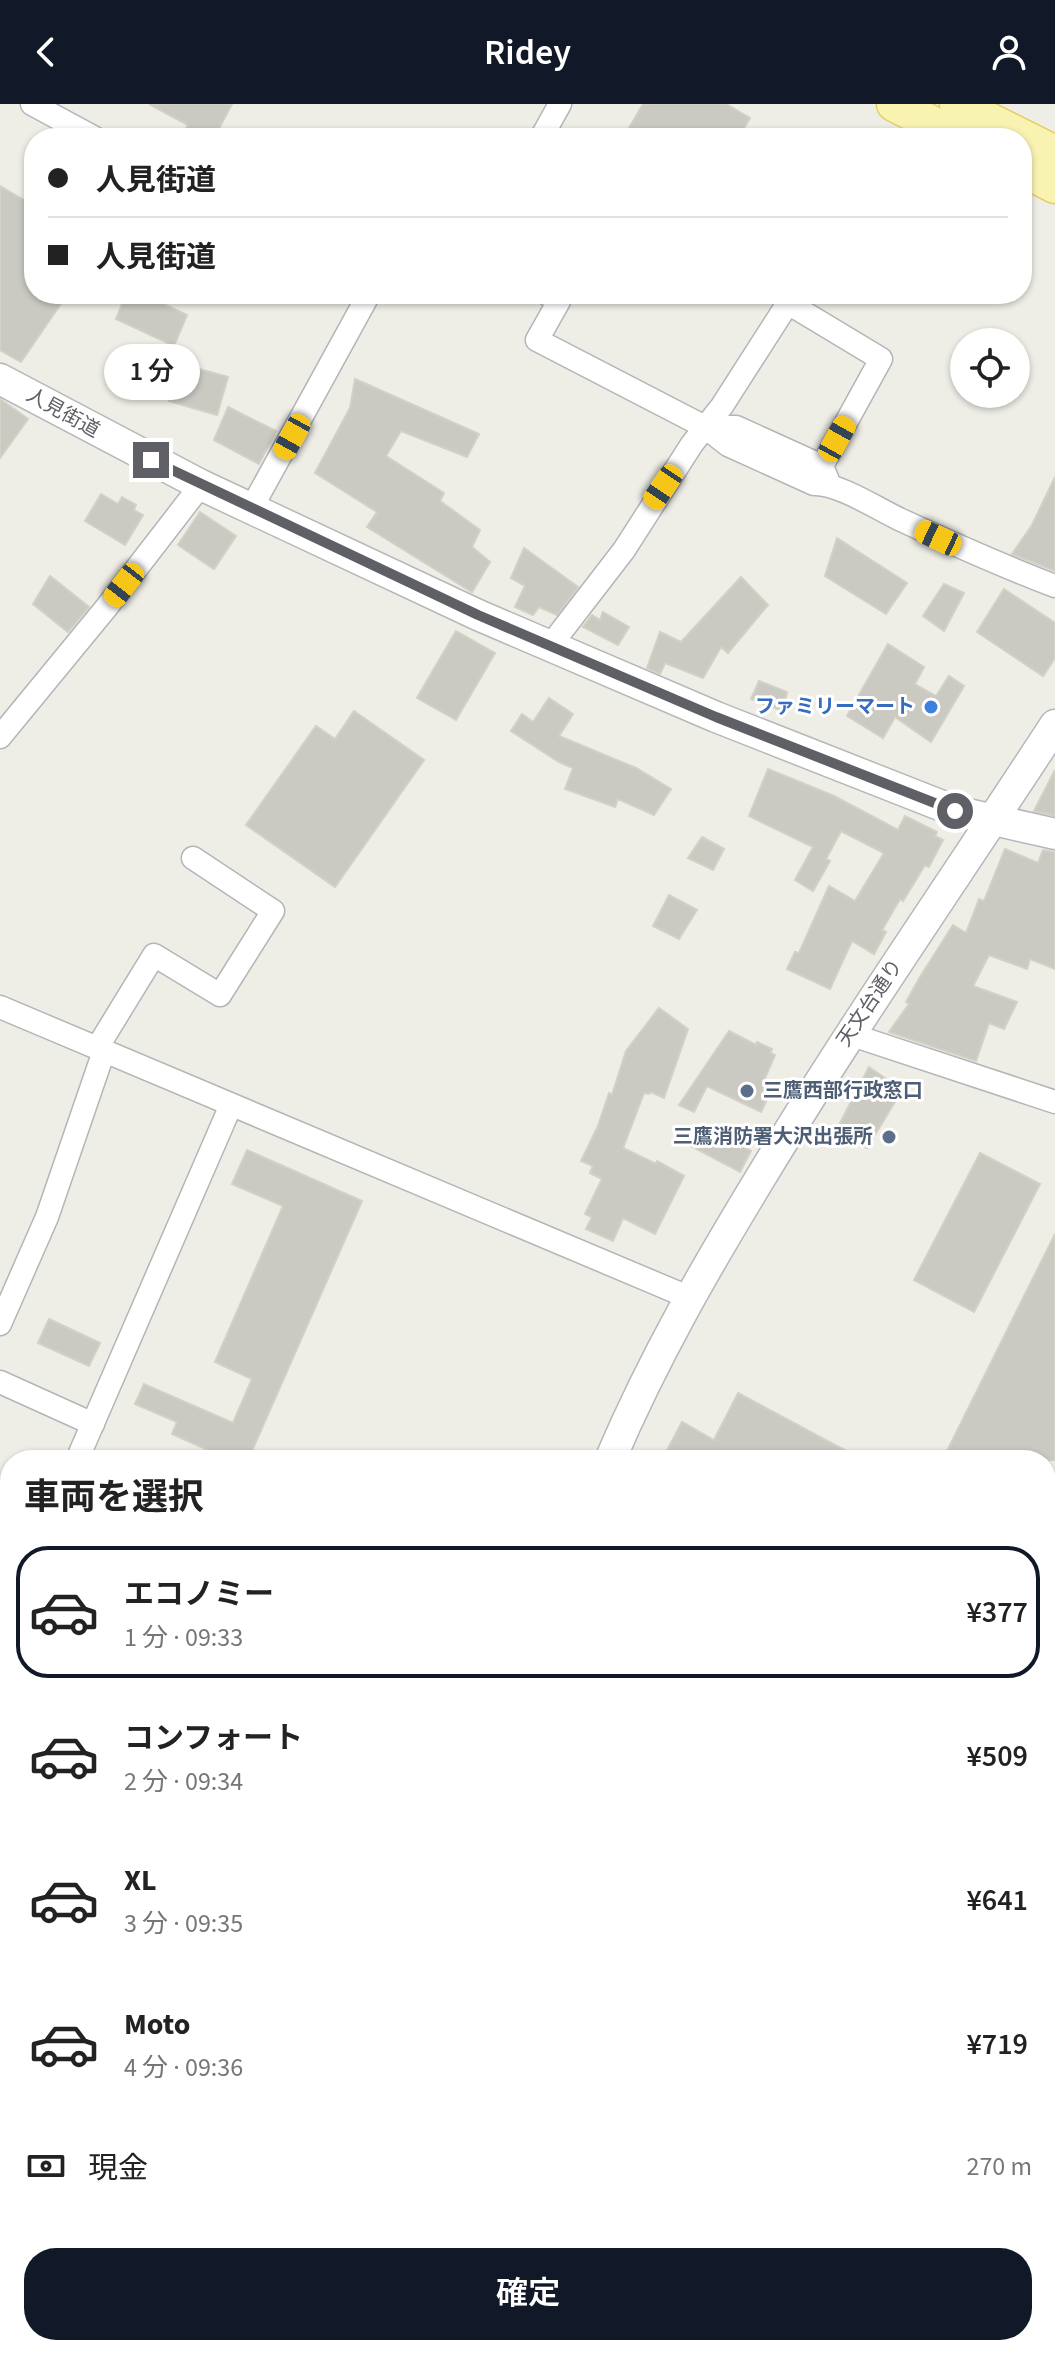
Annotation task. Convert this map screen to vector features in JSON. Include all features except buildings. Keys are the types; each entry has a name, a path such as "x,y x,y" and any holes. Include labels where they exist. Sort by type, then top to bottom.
{"main road":[{"path":"894,104 941,128"},
{"path":"957,104 1005,128"},
{"path":"1032,142 1055,153"},
{"path":"1032,174 1055,186"},
{"name":"人見街道","path":"0,379 201,485 550,646 716,717 955,811 1055,834"},
{"name":"天文台通り","path":"615,1450 688,1297 849,1034 1055,725"}],"street":[{"path":"32,104 76,128"},
{"path":"547,128 560,104"},
{"path":"251,509 364,304"},
{"path":"557,304 537,340 705,427 728,445 814,484 826,474 881,359 790,304"},
{"path":"550,646 624,550 787,304"},
{"path":"826,474 859,501 991,562 1055,586"},
{"path":"0,737 106,608 201,485"},
{"path":"0,1324 47,1217 101,1050 154,955 220,995 273,911 193,858"},
{"path":"0,1007 688,1297"},
{"path":"849,1034 1055,1102"},
{"path":"81,1450 231,1105"},
{"path":"0,1382 93,1424"}],"place":[{"name":"ファミリーマート","path":"931,707"},
{"name":"三鷹西部行政窓口","path":"747,1091"},
{"name":"三鷹消防署大沢出張所","path":"889,1137"}],"route":[{"path":"151,460 478,615 716,717 955,811"}]}
